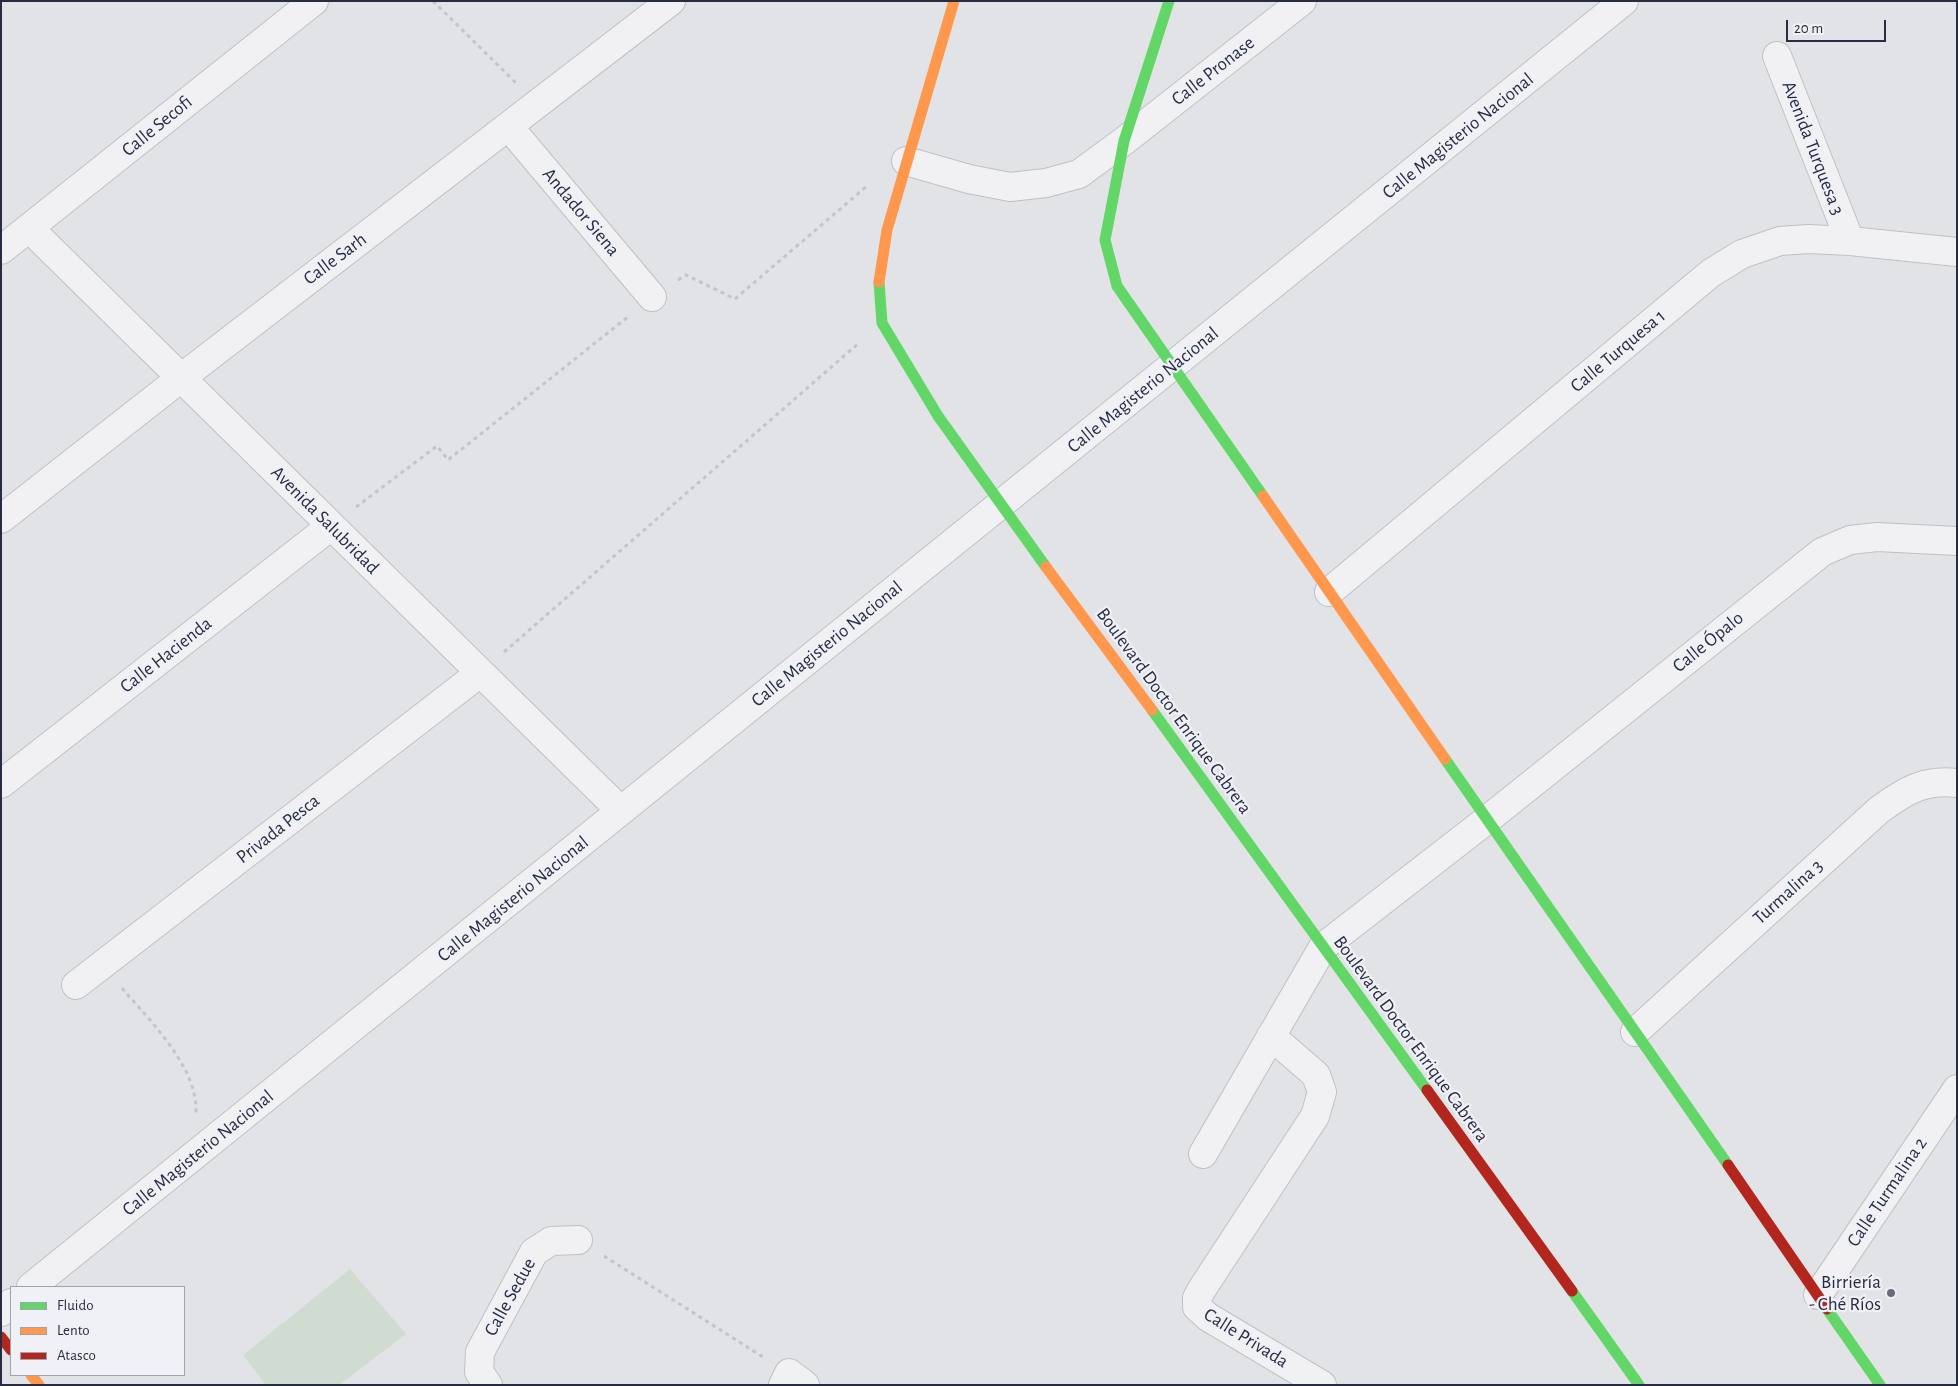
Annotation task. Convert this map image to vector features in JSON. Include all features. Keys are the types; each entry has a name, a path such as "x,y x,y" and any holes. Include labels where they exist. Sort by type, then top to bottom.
{"main road":[{"name":"Boulevard Doctor Enrique Cabrera","path":"954,1 887,230 878,279 882,323 938,416 999,504 1323,946 1638,1385"},
{"path":"1169,1 1124,141 1105,240 1118,286 1880,1385"},
{"path":"1,1337 10,1349"},
{"path":"1619,1385 1628,1370"}],"street":[{"name":"Calle Secofi","path":"1,250 314,1"},
{"name":"Calle Sarh","path":"1,519 671,1"},
{"name":"Calle Pronase","path":"906,161 969,179 1010,187 1046,183 1079,174 1124,141 1302,1"},
{"name":"Calle Magisterio Nacional","path":"32,1286 1624,1"},
{"name":"Avenida Turquesa 3","path":"1777,56 1850,241"},
{"name":"Andador Siena","path":"509,127 652,297"},
{"name":"Avenida Salubridad","path":"29,228 622,811"},
{"name":"Calle Turquesa 1","path":"1329,592 1711,273 1742,254 1780,241 1808,239 1850,241 1957,252"},
{"name":"Calle Hacienda","path":"1,784 331,526"},
{"name":"Calle Ópalo","path":"1323,946 1488,819 1822,552 1850,540 1877,537 1957,541"},
{"name":"Privada Pesca","path":"76,985 480,673"},
{"name":"Turmalina 3","path":"1635,1032 1879,810 1916,787 1938,781 1957,783"},
{"path":"1203,1154 1323,946"},
{"name":"Calle Privada","path":"1271,1036 1316,1075 1322,1092 1315,1116 1202,1289 1197,1298 1197,1307 1208,1317 1322,1385"},
{"name":"Calle Turmalina 2","path":"1818,1295 1957,1089"},
{"name":"Calle Sedue","path":"488,1385 479,1372 480,1352 534,1252 551,1241 578,1240"}],"path":[{"path":"434,1 538,104"},
{"path":"331,526 437,446 448,460 652,297 686,275 735,300 862,189 906,161"},
{"path":"480,673 882,323"},
{"path":"102,964 174,1050 196,1099 194,1156"},
{"path":"578,1240 792,1381"}],"shaded area":[{"path":"350,1269 406,1334 339,1385 266,1385 243,1355"}],"traffic: fast":[{"path":"1169,1 1124,141 1105,240 1117,286 1263,496"},
{"path":"879,282 882,323 938,416 1046,567"},
{"path":"1152,710 1427,1090"},
{"path":"1445,759 1728,1165"},
{"path":"1572,1291 1639,1385"},
{"path":"1827,1309 1880,1385"}],"traffic: slow":[{"path":"879,282 887,230 954,1"},
{"path":"1263,496 1445,759"},
{"path":"1046,567 1152,710"},
{"path":"32,1376 39,1385"}],"traffic: jam":[{"path":"1427,1090 1572,1291"},
{"path":"1728,1165 1827,1309"},
{"path":"1,1337 10,1349"}],"place":[{"name":"Birriería - Ché Ríos","path":"1891,1293"}]}
